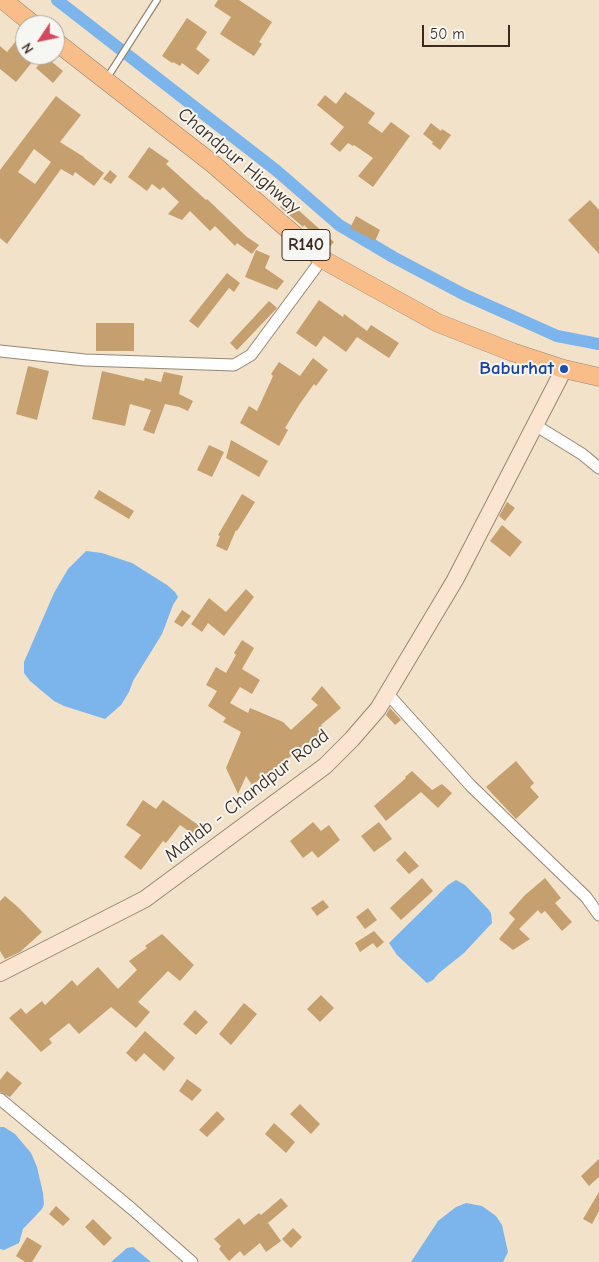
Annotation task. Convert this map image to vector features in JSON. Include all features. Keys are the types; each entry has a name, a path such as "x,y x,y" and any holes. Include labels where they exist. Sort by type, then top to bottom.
{"main road":[{"path":"3,0 22,15"},
{"name":"Chandpur Highway","path":"65,49 212,164 322,259 438,323 512,352 564,369 599,377"},
{"name":"Matlab - Chandpur Road","path":"0,973 145,899 325,766 352,739 378,709 455,580 564,369"}],"street":[{"path":"0,351 85,360 234,364 251,355 322,259"},
{"path":"535,425 582,454 599,468"},
{"path":"387,693 471,786 586,897 599,915"},
{"path":"0,1099 192,1262"}],"lane":[{"path":"106,80 157,0"}],"water":[{"path":"86,551 102,553 132,563 167,585 178,597 162,634 133,681 129,692 121,705 105,719 54,701 30,681 24,673 24,662 54,593 68,569"},
{"path":"456,880 465,885 488,909 491,913 492,923 464,953 427,983 397,955 389,943 448,885"},
{"path":"0,1127 4,1127 15,1134 31,1153 37,1167 44,1204 42,1209 23,1229 19,1243 4,1250 0,1249"},
{"path":"466,1203 482,1206 496,1216 502,1225 508,1252 503,1262 411,1262 438,1221 456,1207"},
{"path":"133,1247 151,1262 111,1262 127,1248"}],"building":[{"path":"218,0 239,0 272,22 259,42 262,44 254,56 220,34 231,17 214,6"},
{"path":"187,18 207,32 196,49 210,60 198,75 182,63 180,66 162,56"},
{"path":"15,42 15,65 30,65 16,82 0,69 0,46 7,52"},
{"path":"39,65 56,65 63,71 53,83 36,68"},
{"path":"345,92 375,113 368,123 382,133 391,122 410,136 373,187 358,176 373,158 348,143 340,152 330,144 344,127 317,105 325,95 336,104"},
{"path":"56,96 81,115 60,142 84,157 104,173 94,186 75,172 73,176 61,169 7,244 0,238 0,170","holes":["34,149 51,162 35,184 18,172"]},
{"path":"431,123 441,131 442,129 451,135 440,150 423,134"},
{"path":"149,147 169,161 166,164 247,237 259,245 252,254 237,243 235,246 215,226 210,231 190,211 182,220 168,214 179,202 163,187 160,190 152,184 147,191 128,177"},
{"path":"110,170 117,176 111,184 103,179"},
{"path":"286,199 334,242 328,249 304,225 303,227 280,207"},
{"path":"590,200 599,210 599,254 568,220"},
{"path":"356,216 380,230 375,241 350,228"},
{"path":"256,250 270,256 265,268 284,281 277,290 245,277"},
{"path":"227,273 240,283 234,292 229,288 198,328 189,321"},
{"path":"319,300 343,317 344,314 367,331 371,325 399,343 389,358 357,337 346,352 324,336 316,347 296,333"},
{"path":"269,301 277,308 237,350 230,343"},
{"path":"96,323 134,323 134,351 96,351"},
{"path":"313,358 328,370 316,386 314,384 299,405 285,428 288,430 279,446 240,423 249,406 257,411 273,376 271,374 279,362 300,376"},
{"path":"28,366 49,371 37,420 16,414"},
{"path":"102,371 144,381 145,378 161,382 164,372 183,376 179,394 193,401 188,411 165,404 154,434 143,430 151,410 130,404 125,426 92,419"},
{"path":"231,440 268,461 259,477 226,458"},
{"path":"209,445 224,452 212,477 197,470"},
{"path":"99,490 134,511 129,519 94,498"},
{"path":"242,494 255,502 236,530 227,551 216,546 220,536 218,535"},
{"path":"507,502 515,508 505,521 499,516"},
{"path":"502,525 522,542 510,557 490,541"},
{"path":"246,589 254,597 224,636 208,623 202,632 191,624 209,598 226,612"},
{"path":"182,610 191,616 182,627 174,622"},
{"path":"242,640 254,648 242,669 260,680 252,694 240,687 230,703 248,713 250,708 283,722 291,730 318,705 311,699 322,686 341,708 321,725 325,730 314,741 312,739 297,757 294,754 252,785 246,776 238,794 226,768 241,732 223,722 226,718 208,706 217,691 206,685 216,667 226,673 236,655 234,653"},
{"path":"390,708 401,720 395,725 386,715"},
{"path":"516,761 534,783 530,787 539,797 516,819 486,787"},
{"path":"412,771 432,790 442,784 452,793 438,808 421,792 386,821 374,806"},
{"path":"143,800 156,809 163,800 201,827 194,835 180,825 166,843 163,841 141,870 124,857 141,835 126,825"},
{"path":"313,822 321,831 329,825 340,840 318,858 312,851 303,858 290,841"},
{"path":"379,822 392,839 374,852 361,836"},
{"path":"405,851 419,866 409,874 396,860"},
{"path":"422,878 433,891 401,920 390,908"},
{"path":"545,878 561,898 555,903 572,922 562,931 545,911 541,914 538,910 519,929 530,939 513,950 499,939 515,919 509,913 525,895"},
{"path":"5,896 42,932 20,952 5,959 0,951 0,901"},
{"path":"323,900 329,907 317,916 311,908"},
{"path":"368,908 377,920 365,929 356,917"},
{"path":"374,931 384,942 377,948 373,943 360,952 355,943"},
{"path":"162,934 194,965 180,981 168,971 138,1002 150,1012 136,1028 111,1007 79,1034 69,1023 49,1039 52,1043 41,1052 9,1018 21,1008 26,1014 42,1001 45,1005 72,980 77,986 98,967 118,989 137,970 129,961"},
{"path":"321,995 334,1008 320,1022 307,1009"},
{"path":"244,1003 257,1014 231,1045 219,1034"},
{"path":"195,1010 208,1022 196,1035 183,1024"},
{"path":"145,1031 175,1058 164,1071 144,1053 136,1062 126,1053"},
{"path":"7,1071 22,1083 10,1097 0,1092 0,1080"},
{"path":"187,1079 202,1090 192,1101 179,1091"},
{"path":"300,1104 320,1124 311,1134 290,1114"},
{"path":"217,1111 225,1119 207,1137 199,1130"},
{"path":"274,1123 295,1142 286,1153 265,1134"},
{"path":"599,1159 599,1177 589,1186 581,1176"},
{"path":"599,1192 599,1211 592,1224 583,1219"},
{"path":"281,1198 288,1206 268,1223 281,1241 266,1252 260,1243 244,1256 240,1251 229,1261 219,1249 221,1246 214,1239 239,1218 244,1225 259,1213 261,1215"},
{"path":"56,1206 70,1219 63,1226 49,1214"},
{"path":"93,1219 112,1238 104,1246 85,1227"},
{"path":"293,1228 302,1237 291,1248 282,1239"},
{"path":"27,1237 42,1246 32,1262 25,1262 16,1256"}],"waterway":[{"path":"57,0 277,171 339,225 393,257 463,294 557,336 599,344"}],"place":[{"name":"Baburhat","path":"564,369"}]}
